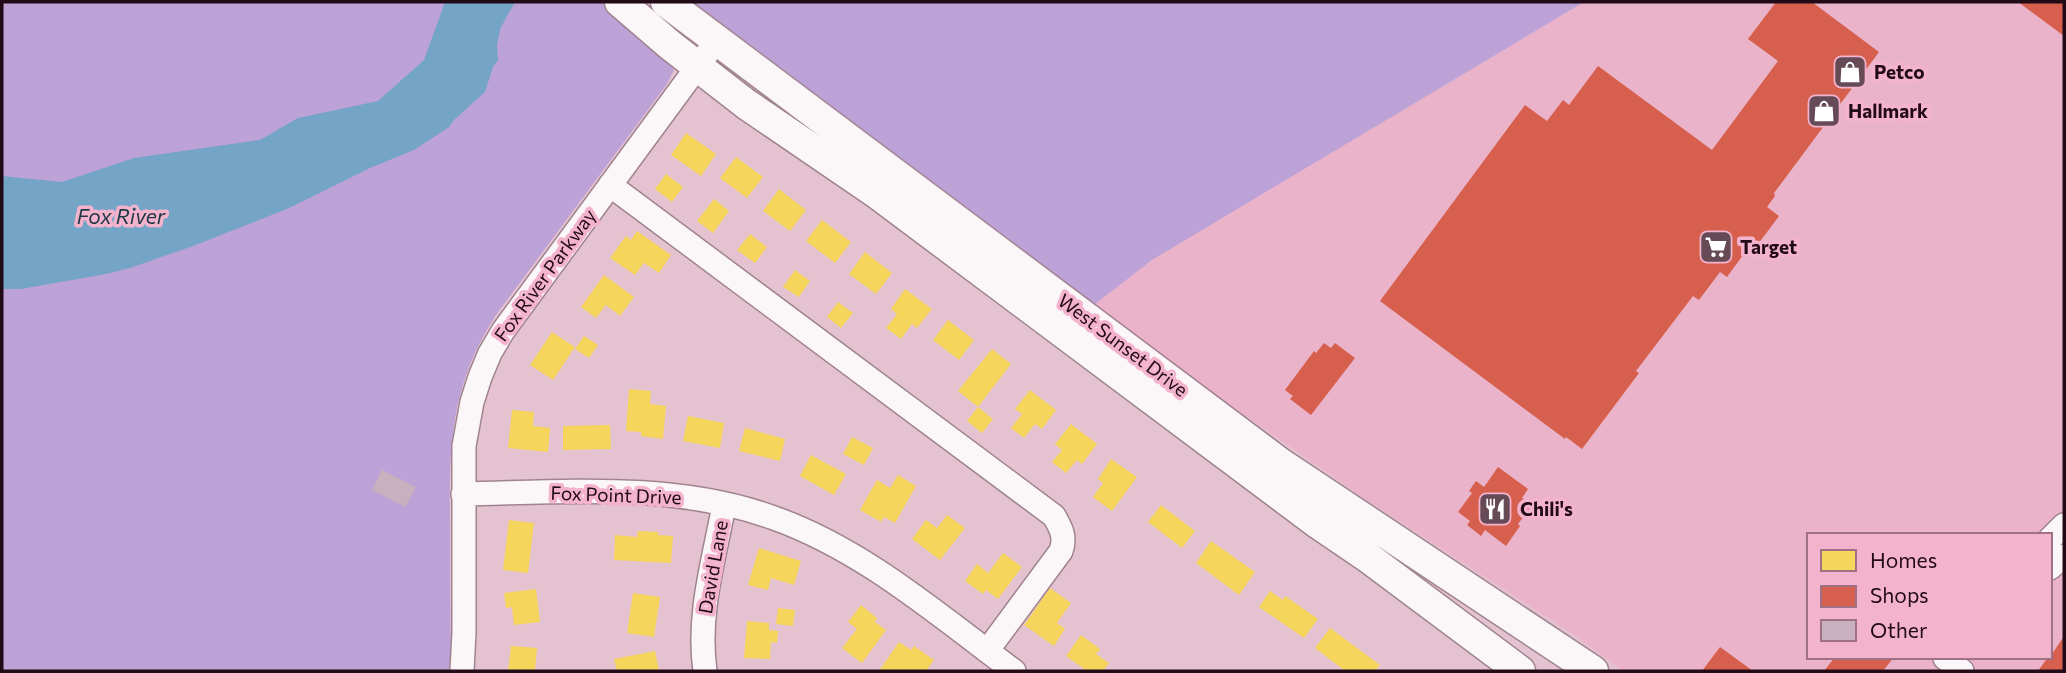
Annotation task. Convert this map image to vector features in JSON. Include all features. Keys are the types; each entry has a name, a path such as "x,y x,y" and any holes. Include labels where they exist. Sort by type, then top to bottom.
{"main road":[{"name":"West Sunset Drive","path":"620,2 746,104 875,192 1520,671"},
{"name":"West Sunset Drive","path":"666,2 1280,463 1593,671"},
{"path":"1366,556 1406,572 1448,600 1501,610"},
{"path":"1462,628 1467,620 1475,615 1488,617 1517,636 1548,641"}],"street":[{"name":"Fox River Parkway","path":"462,671 464,446 471,402 490,353 503,331 717,40"},
{"path":"610,185 1054,516 1062,529 1065,542 1061,551 987,651"},
{"name":"Fox Point Drive","path":"463,494 651,494 693,498 773,517 843,550 881,573 1014,671"},
{"name":"David Lane","path":"705,671 703,616 724,505"},
{"path":"1947,659 1961,671"}],"shaded area":[{"path":"2,2 605,2 669,58 674,70 667,84 496,315 469,368 455,419 450,473 449,671 2,671"},
{"path":"687,2 1584,2 1152,260 1090,308"},
{"path":"1584,2 2064,2 2064,671 1623,671 1571,633 1362,497 1090,308 1152,260"}],"water":[{"name":"Fox River","path":"445,2 515,2 500,29 498,60 485,92 449,127 414,150 370,168 287,209 130,268 21,289 2,289 2,176 62,182 134,158 260,140 298,118 378,101 424,60"}],"building: Homes":[{"path":"686,133 716,154 701,176 671,155"},
{"path":"736,157 763,177 747,198 720,178"},
{"path":"666,174 683,187 672,202 655,189"},
{"path":"779,189 806,210 790,231 763,211"},
{"path":"714,199 729,211 713,233 697,221"},
{"path":"822,220 851,242 835,263 806,241"},
{"path":"637,231 671,255 659,273 644,263 635,275 610,258 626,236 631,240"},
{"path":"750,234 767,247 755,263 737,250"},
{"path":"865,252 892,273 876,294 849,274"},
{"path":"795,270 810,281 799,297 783,287"},
{"path":"604,275 634,297 620,316 606,305 596,318 581,307"},
{"path":"905,289 932,309 917,328 912,324 901,339 886,328 897,314 891,309"},
{"path":"838,302 853,313 841,328 827,317"},
{"path":"948,320 974,340 959,360 933,340"},
{"path":"552,332 575,347 553,380 530,365"},
{"path":"584,336 598,345 589,358 575,349"},
{"path":"992,349 1011,364 978,407 958,391"},
{"path":"629,389 651,391 650,404 666,406 663,439 641,436 641,432 626,431"},
{"path":"1030,390 1056,410 1042,429 1035,424 1024,438 1011,428 1022,414 1015,409"},
{"path":"978,407 993,419 982,433 967,421"},
{"path":"512,410 534,412 533,426 550,428 548,452 508,448"},
{"path":"688,416 724,423 720,448 683,441"},
{"path":"1071,424 1097,444 1082,464 1077,460 1066,473 1052,462 1062,450 1055,444"},
{"path":"610,425 611,449 563,450 563,426"},
{"path":"745,428 785,439 780,461 739,451"},
{"path":"852,437 873,448 864,465 843,454"},
{"path":"811,455 846,474 834,495 800,476"},
{"path":"1111,459 1137,477 1112,511 1093,497 1103,483 1098,479"},
{"path":"898,475 916,486 895,523 884,517 881,522 860,510 877,480 890,488"},
{"path":"1161,505 1195,531 1182,548 1148,522"},
{"path":"947,515 965,528 940,560 912,539 926,520 937,528"},
{"path":"509,520 534,523 528,573 503,570"},
{"path":"638,531 673,536 671,563 614,560 615,535 637,537"},
{"path":"1211,541 1255,572 1239,595 1196,563"},
{"path":"759,548 801,561 794,585 771,578 768,590 748,585"},
{"path":"1003,553 1022,567 998,599 986,590 983,594 965,581 977,564 988,573"},
{"path":"1050,588 1071,603 1057,623 1065,629 1054,646 1024,625"},
{"path":"536,589 540,622 514,625 512,607 506,608 504,593"},
{"path":"1270,591 1283,600 1285,596 1318,619 1304,638 1259,607"},
{"path":"633,593 660,597 654,637 627,633"},
{"path":"861,605 877,618 875,622 886,630 862,663 842,648 857,629 848,622"},
{"path":"778,608 795,610 793,626 776,624"},
{"path":"747,621 769,623 769,630 778,631 777,643 771,642 770,659 744,658"},
{"path":"1330,628 1380,665 1375,671 1345,671 1315,648"},
{"path":"1081,635 1100,649 1096,654 1109,663 1103,671 1087,671 1066,656"},
{"path":"899,642 911,650 914,646 934,660 926,671 879,671"},
{"path":"511,646 537,648 535,671 508,671"},
{"path":"655,651 659,671 617,671 614,659"}],"building: Shops":[{"path":"1776,2 1812,2 1879,52 1774,193 1775,196 1767,207 1779,216 1750,255 1746,251 1727,277 1720,272 1699,300 1693,296 1582,449 1380,301 1525,105 1547,121 1563,100 1569,105 1598,66 1712,150 1778,61 1748,39"},
{"path":"2018,2 2064,2 2064,36"},
{"path":"1324,343 1331,348 1335,343 1355,358 1311,415 1290,399 1293,396 1285,390 1314,351 1316,353"},
{"name":"Chili's","path":"1498,467 1528,489 1522,498 1532,505 1506,546 1485,530 1481,536 1467,525 1470,521 1458,512 1472,493 1469,491 1476,481 1484,487"},
{"path":"2064,636 2064,671 2038,671 2047,659 2052,659 2052,654"},
{"path":"1720,647 1753,671 1702,671"},
{"path":"1833,659 1892,659 1883,671 1824,671"}],"building: Other":[{"path":"382,470 416,487 405,507 372,490"}],"place":[{"name":"Petco","path":"1850,72"},
{"name":"Hallmark","path":"1824,111"},
{"name":"Target","path":"1716,247"},
{"name":"Chili's","path":"1495,509"}]}
